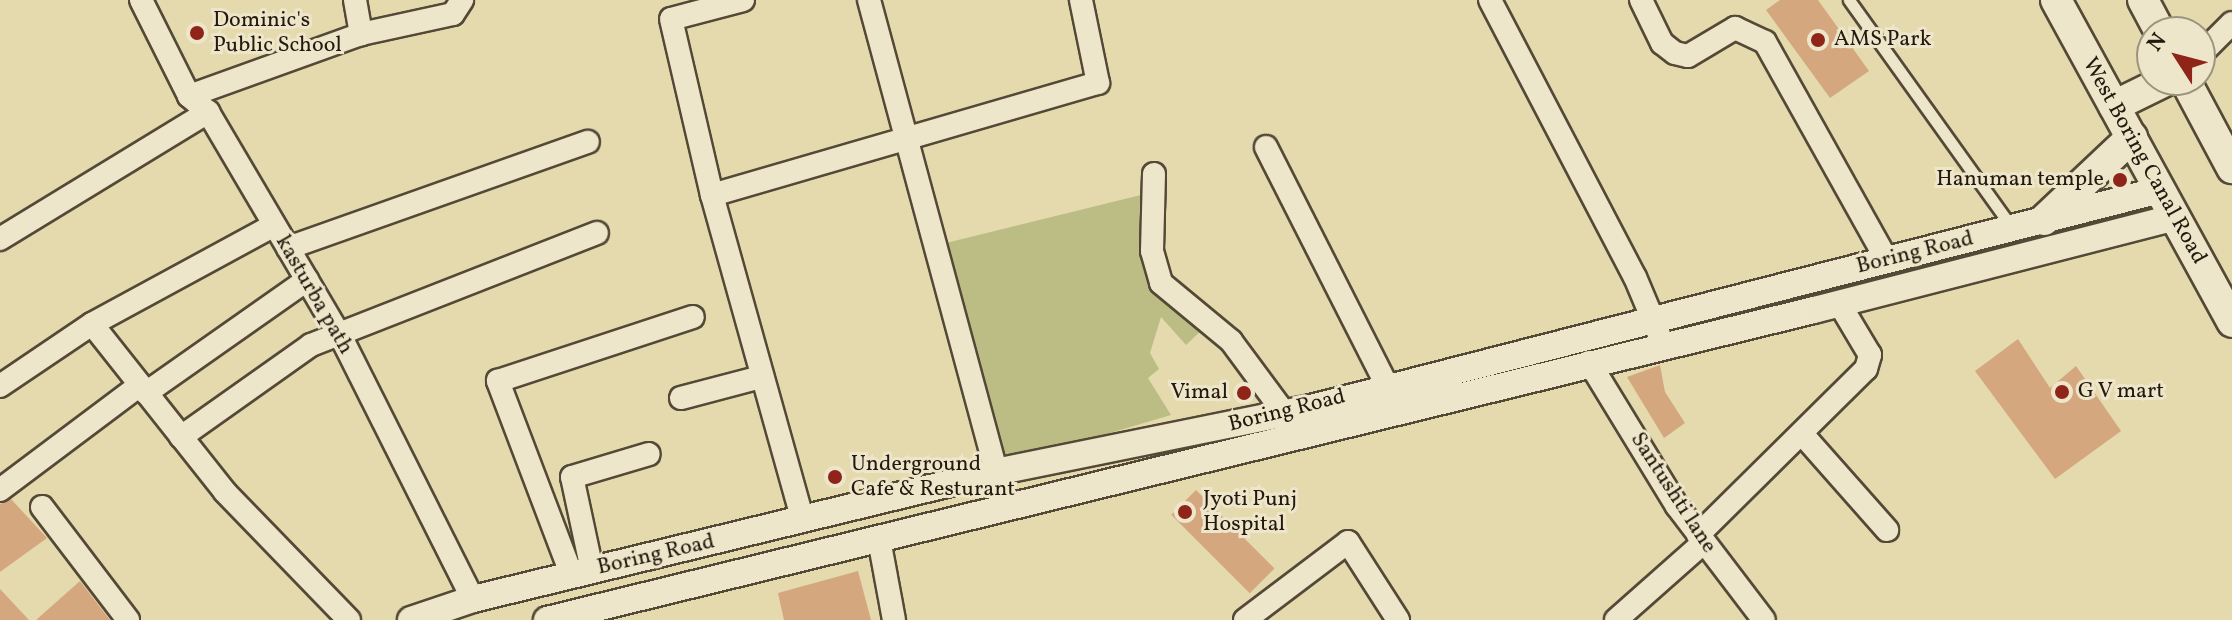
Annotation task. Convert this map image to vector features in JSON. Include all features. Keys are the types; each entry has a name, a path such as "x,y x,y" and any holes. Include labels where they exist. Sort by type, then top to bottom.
{"main road":[{"name":"West Boring Canal Road","path":"2056,0 2229,312"},
{"path":"2114,106 2136,95"},
{"path":"2194,96 2232,168"},
{"path":"2044,220 2132,137"}],"street":[{"name":"kasturba path","path":"141,0 189,96 208,112 339,334 473,599"},
{"path":"355,0 361,34"},
{"path":"189,96 361,34 453,14 462,0"},
{"path":"743,0 671,19 712,195 803,520"},
{"path":"869,0 996,472"},
{"path":"712,195 1098,83 1081,0"},
{"path":"1490,0 1635,277 1652,322 1666,345"},
{"path":"1641,0 1662,43 1675,53 1688,56 1735,28 1765,42 1887,260"},
{"path":"2216,39 2232,23"},
{"path":"0,239 208,112"},
{"path":"288,248 588,142"},
{"path":"1266,147 1387,385"},
{"path":"1154,174 1152,251 1161,283 1231,341 1285,414 1293,439"},
{"name":"Boring Road","path":"411,620 473,599 996,472 1285,414 1387,385 1652,322 2160,190"},
{"path":"547,620 611,611 879,539 1293,439 1589,362 1839,303 2175,217"},
{"path":"0,386 92,324 274,225"},
{"path":"181,437 300,352 597,233"},
{"path":"0,490 143,389 307,280"},
{"path":"1616,620 1866,369 1870,355 1839,303"},
{"path":"611,611 498,381 693,317"},
{"path":"92,324 225,492 349,620"},
{"name":"Santushti lane","path":"1589,362 1700,539 1764,620"},
{"path":"681,398 761,377"},
{"path":"1803,435 1887,530"},
{"path":"592,571 572,477 649,454"},
{"path":"42,507 128,620"},
{"path":"879,539 894,620"},
{"path":"1245,620 1348,542 1398,620"}],"lane":[{"path":"1849,0 2012,229"}],"green space":[{"path":"1149,193 1146,251 1205,327 1186,345 1161,317 1150,353 1159,369 1148,378 1171,415 998,466 946,243"}],"building":[{"name":"AMS Park","path":"1780,0 1818,0 1869,71 1830,98 1766,10"},
{"path":"2018,339 2050,388 2076,366 2121,431 2055,479 1975,371"},
{"path":"1660,365 1665,392 1685,423 1664,438 1627,377"},
{"path":"1196,490 1274,568 1250,593 1171,515"},
{"path":"11,499 47,538 0,572 0,504"},
{"path":"858,571 871,620 784,620 778,593"},
{"path":"80,581 110,620 36,620"},
{"path":"0,589 29,620 0,620"}],"place":[{"name":"Dominic's Public School","path":"197,33"},
{"name":"AMS Park","path":"1818,40"},
{"name":"Hanuman temple","path":"2120,180"},
{"name":"G V mart","path":"2062,392"},
{"name":"Vimal","path":"1244,393"},
{"name":"Underground Cafe & Resturant","path":"835,477"},
{"name":"Jyoti Punj Hospital","path":"1185,512"}]}
